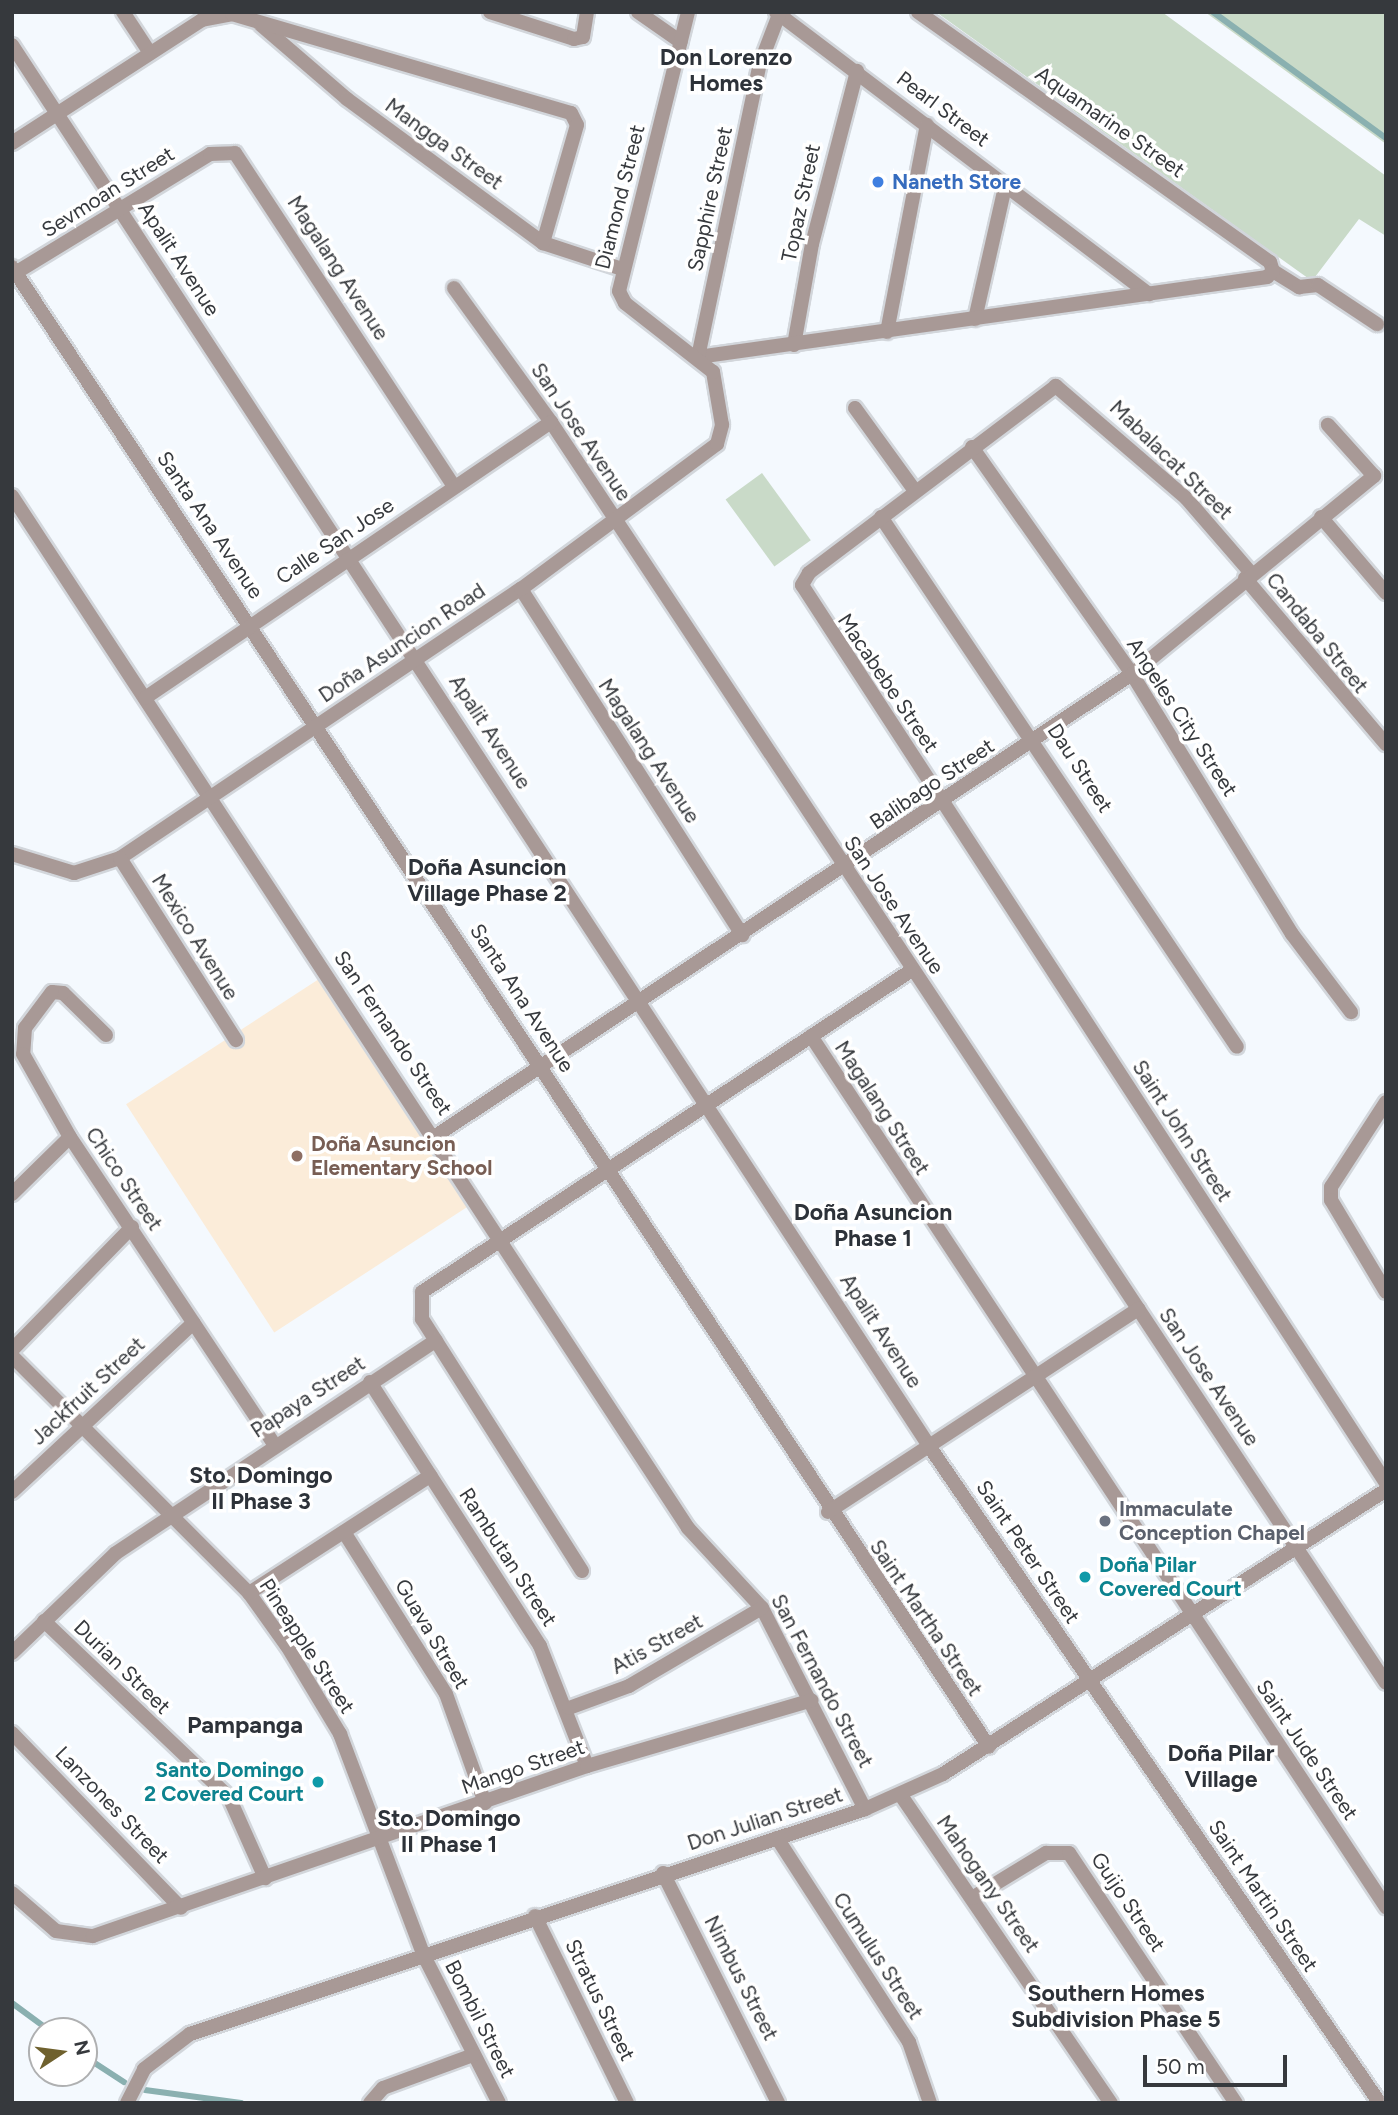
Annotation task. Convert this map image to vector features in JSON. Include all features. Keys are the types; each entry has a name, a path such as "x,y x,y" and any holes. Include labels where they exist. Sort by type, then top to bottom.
{"street":[{"path":"122,12 150,53"},
{"path":"490,12 574,39 585,33 587,12"},
{"path":"638,12 681,42"},
{"name":"Diamond Street","path":"688,12 622,270 625,303 698,357"},
{"name":"Aquamarine Street","path":"918,12 1270,262 1273,271 1299,287 1318,285 1377,324"},
{"name":"Pearl Street","path":"778,13 1006,183 1149,294"},
{"name":"Sapphire Street","path":"698,357 760,64 778,13"},
{"path":"12,143 202,20 232,15 571,113 577,125 543,243"},
{"name":"Mangga Street","path":"257,22 347,99 543,243 622,270"},
{"name":"Apalit Avenue","path":"12,45 643,1000 929,1446"},
{"name":"Topaz Street","path":"794,345 812,244 857,71"},
{"path":"887,332 928,125"},
{"name":"Sevmoan Street","path":"14,272 121,208 228,149"},
{"name":"Magalang Avenue","path":"228,149 244,161 454,486"},
{"path":"975,319 1006,183"},
{"path":"698,357 1149,294 1273,271"},
{"name":"Santa Ana Avenue","path":"14,272 318,724 608,1168 828,1512"},
{"name":"San Jose Avenue","path":"454,288 551,422 844,869 1386,1683"},
{"name":"Doña Asuncion Road","path":"12,854 74,873 120,858 617,522 717,444 722,425 717,387 698,357"},
{"name":"Mabalacat Street","path":"972,447 1056,386 1186,498 1248,576"},
{"path":"855,408 915,491"},
{"name":"Calle San Jose","path":"145,698 349,556 551,422"},
{"name":"Balibago Street","path":"436,1135 844,869 1132,674 1248,576 1374,476 1328,425"},
{"path":"881,517 972,447"},
{"name":"Angeles City Street","path":"972,447 1132,674 1292,934 1351,1012"},
{"name":"San Fernando Street","path":"12,496 436,1135 688,1528 762,1608 865,1809"},
{"name":"Macabebe Street","path":"881,517 802,585 942,803"},
{"name":"Dau Street","path":"881,517 1036,739 1237,1047"},
{"path":"1321,517 1386,593"},
{"name":"Candaba Street","path":"1248,576 1386,744"},
{"name":"Magalang Avenue","path":"521,589 742,935"},
{"name":"Saint John Street","path":"942,803 1386,1483"},
{"name":"Mexico Avenue","path":"120,858 236,1040"},
{"path":"582,1571 422,1320 422,1292 912,970"},
{"name":"Chico Street","path":"106,1035 58,991 25,1028 23,1054 70,1137 274,1444"},
{"name":"Magalang Street","path":"811,1036 1032,1378 1192,1616"},
{"path":"1386,1102 1331,1186 1331,1200 1386,1292"},
{"path":"12,1194 70,1137"},
{"path":"12,1353 132,1227"},
{"path":"828,1512 1138,1309"},
{"name":"Jackfruit Street","path":"12,1492 193,1323"},
{"name":"Papaya Street","path":"12,1653 98,1567 274,1444 436,1340"},
{"name":"Pineapple Street","path":"12,1353 249,1592 340,1734 381,1836 423,1954"},
{"name":"Rambutan Street","path":"370,1382 540,1646 569,1708 587,1766"},
{"name":"Saint Peter Street","path":"929,1446 1092,1682"},
{"path":"249,1592 430,1476"},
{"name":"Don Julian Street","path":"127,2103 144,2069 190,2034 663,1873 865,1809 900,1794 989,1748 1386,1490"},
{"name":"Saint Martha Street","path":"828,1512 989,1748"},
{"name":"Guava Street","path":"344,1532 446,1694 485,1803"},
{"name":"Atis Street","path":"569,1708 629,1686 762,1608"},
{"name":"Saint Jude Street","path":"1192,1616 1386,1907"},
{"name":"Durian Street","path":"44,1621 229,1797 265,1878"},
{"name":"Saint Martin Street","path":"1092,1682 1378,2098"},
{"name":"Mango Street","path":"12,1893 56,1931 93,1937 587,1766 811,1700"},
{"name":"Lanzones Street","path":"12,1733 181,1908"},
{"name":"Mahogany Street","path":"900,1794 1111,2103"},
{"name":"Cumulus Street","path":"777,1838 909,2042 930,2103"},
{"name":"Guijo Street","path":"972,1898 1046,1853 1069,1853 1236,2103"},
{"name":"Nimbus Street","path":"663,1873 778,2103"},
{"name":"Stratus Street","path":"535,1916 627,2103"},
{"name":"Bombil Street","path":"423,1954 499,2103"},
{"path":"370,2103 383,2088 473,2055"}],"shaded area":[{"name":"Doña Asuncion Elementary School","path":"319,979 467,1207 274,1332 126,1104"}],"green space":[{"path":"936,12 1162,12 1386,176 1386,236 1359,219 1312,281"},
{"path":"1205,12 1386,12 1386,144"},
{"path":"762,473 811,540 774,567 726,499"}],"waterway":[{"path":"1213,12 1386,138"},
{"path":"12,2003 31,2017"},
{"path":"98,2065 124,2082"},
{"path":"145,2090 241,2103"}],"place":[{"name":"Naneth Store","path":"878,182"},
{"name":"Doña Asuncion Elementary School","path":"297,1156"},
{"name":"Immaculate Conception Chapel","path":"1105,1521"},
{"name":"Doña Pilar Covered Court","path":"1085,1577"},
{"name":"Santo Domingo 2 Covered Court","path":"318,1782"}],"district":[{"name":"Don Lorenzo Homes","path":"726,70"},
{"name":"Doña Asuncion Village Phase 2","path":"487,880"},
{"name":"Doña Asuncion Phase 1","path":"873,1225"},
{"name":"Sto. Domingo II Phase 3","path":"261,1488"},
{"name":"Pampanga","path":"245,1725"},
{"name":"Doña Pilar Village","path":"1221,1766"},
{"name":"Sto. Domingo II Phase 1","path":"449,1831"},
{"name":"Southern Homes Subdivision Phase 5","path":"1116,2006"}]}
